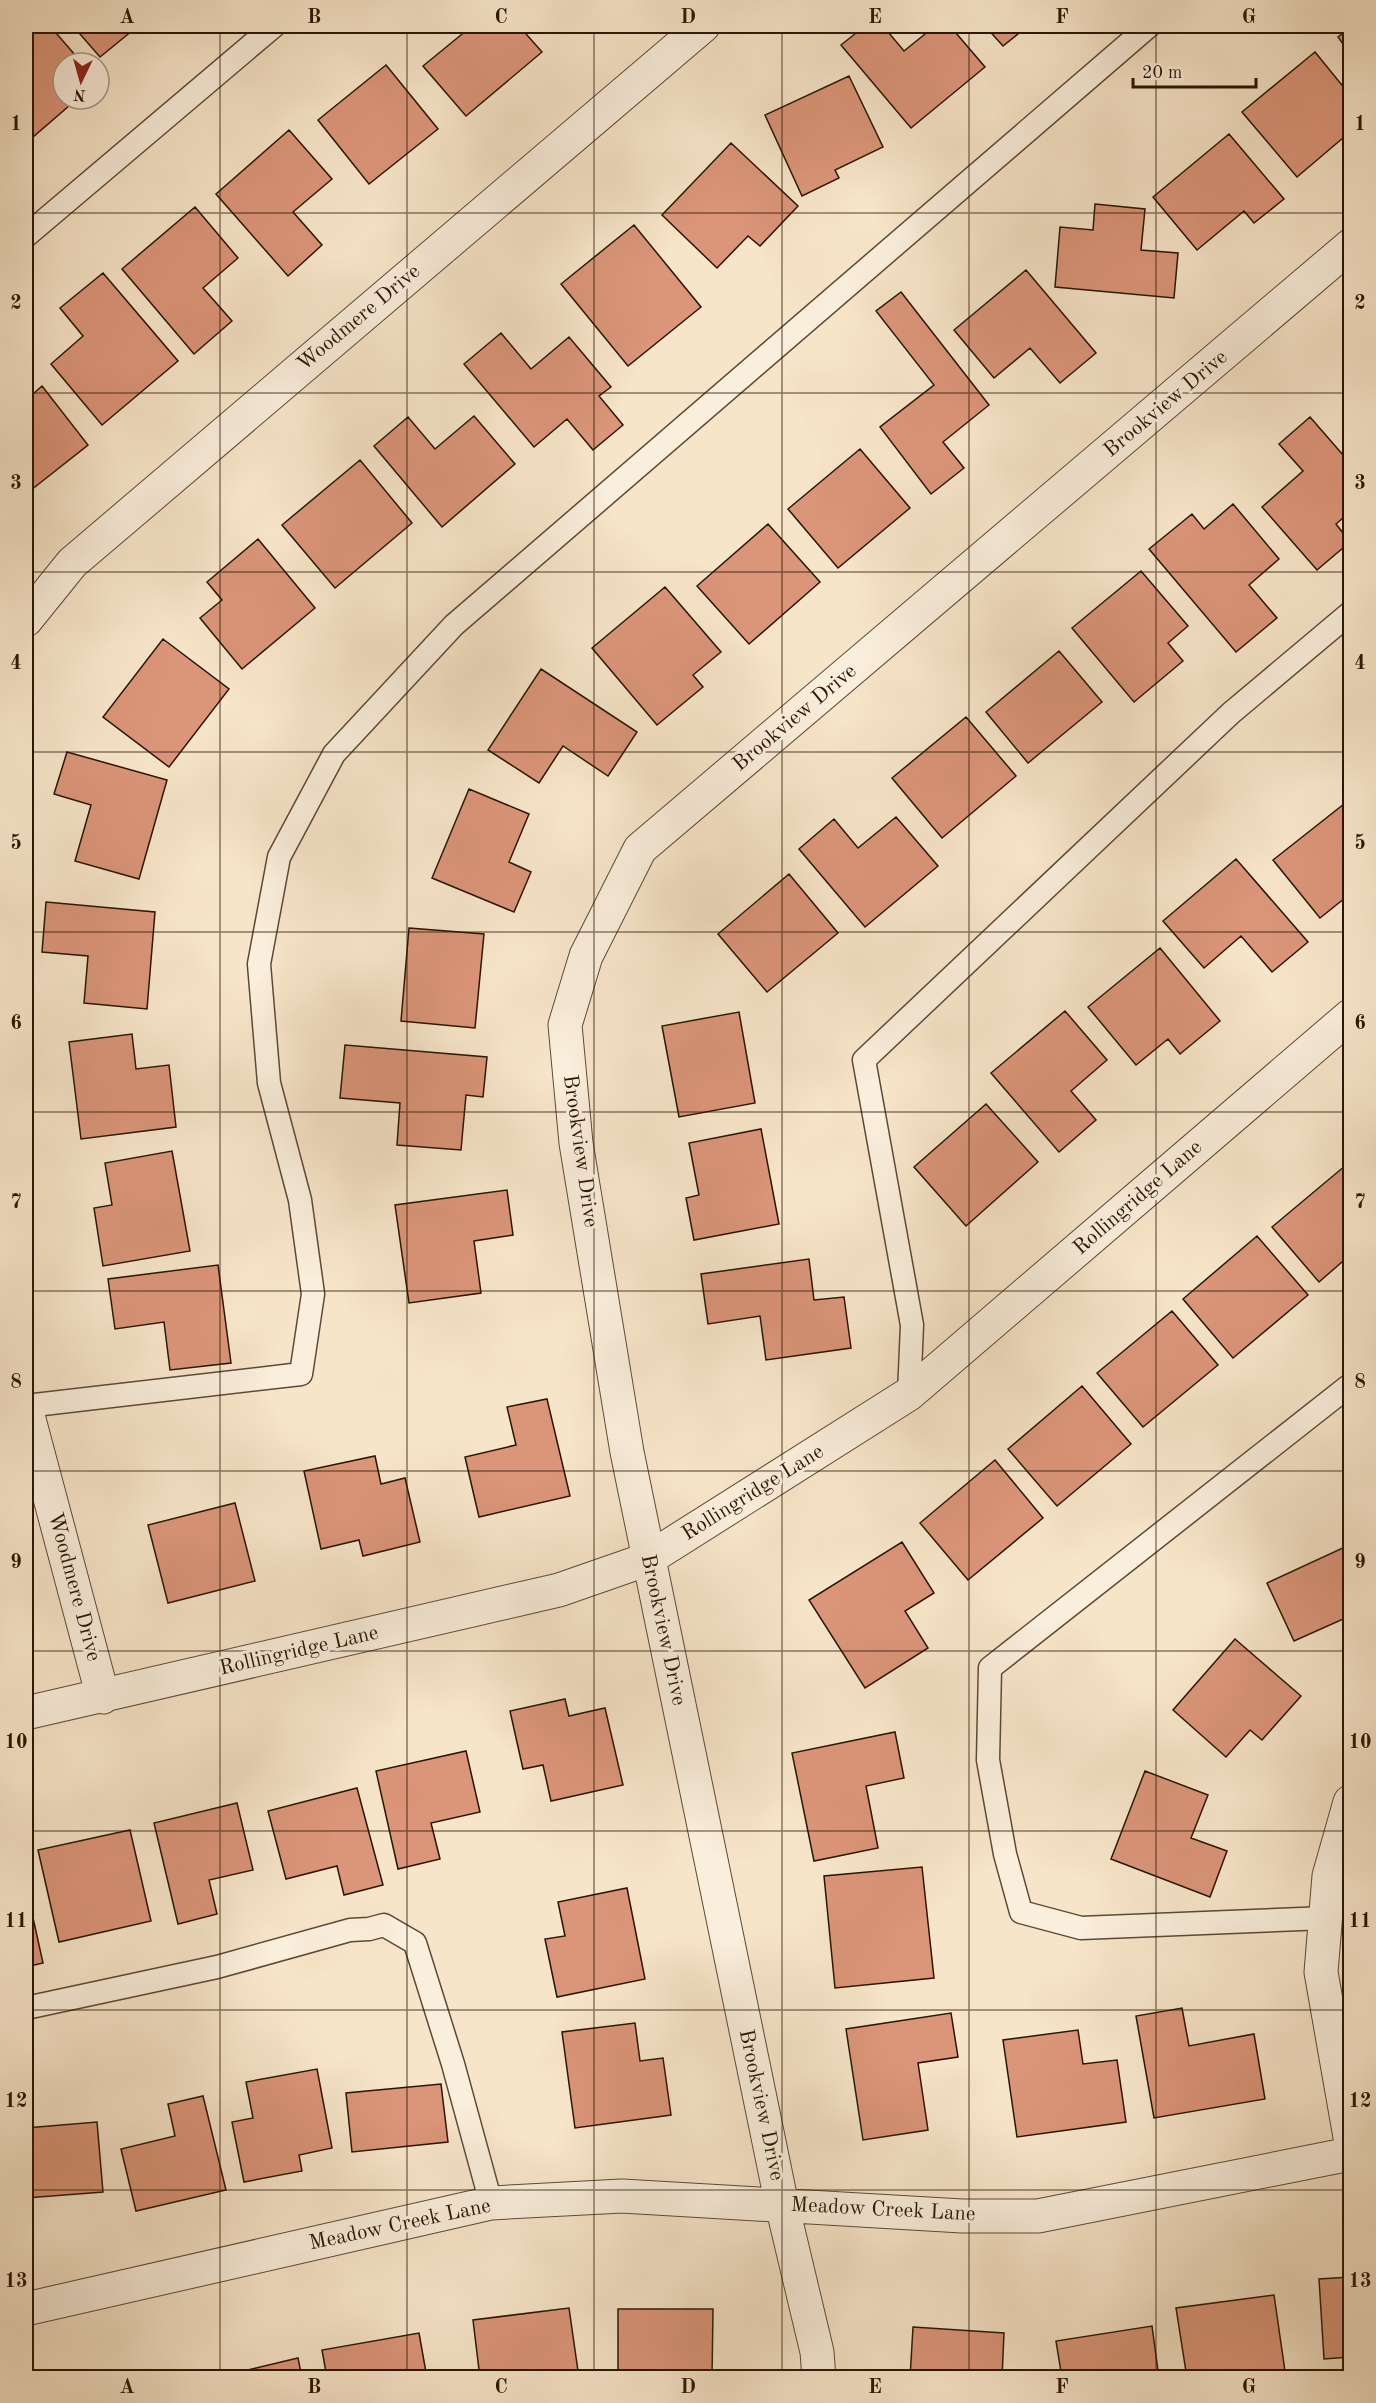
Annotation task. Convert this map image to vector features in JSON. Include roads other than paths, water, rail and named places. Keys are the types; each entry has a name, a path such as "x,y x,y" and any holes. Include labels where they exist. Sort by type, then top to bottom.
{"street":[{"name":"Woodmere Drive","path":"26,620 72,563 703,26"},
{"name":"Brookview Drive","path":"819,2378 817,2352 782,2205 627,1452 576,1143 565,1025 586,956 640,849 1350,246"},
{"name":"Rollingridge Lane","path":"26,1713 559,1590 648,1559 909,1394 1350,1016"},
{"name":"Woodmere Drive","path":"26,1407 103,1697"},
{"path":"1350,1802 1329,1876 1321,1972 1350,2137"},
{"name":"Meadow Creek Lane","path":"26,2309 491,2204 622,2196 962,2216 1038,2216 1350,2154"}],"lane":[{"path":"26,236 274,26"},
{"path":"26,1407 301,1374 313,1294 300,1200 269,1083 259,964 279,857 334,754 454,625 1149,26"},
{"path":"909,1394 912,1325 864,1060 1231,712 1350,614"},
{"path":"1326,1918 1081,1928 1021,1912 1005,1854 987,1760 990,1668 1350,1385"},
{"path":"26,2008 217,1967 350,1930 384,1925 414,1943 453,2064 491,2204"}]}
